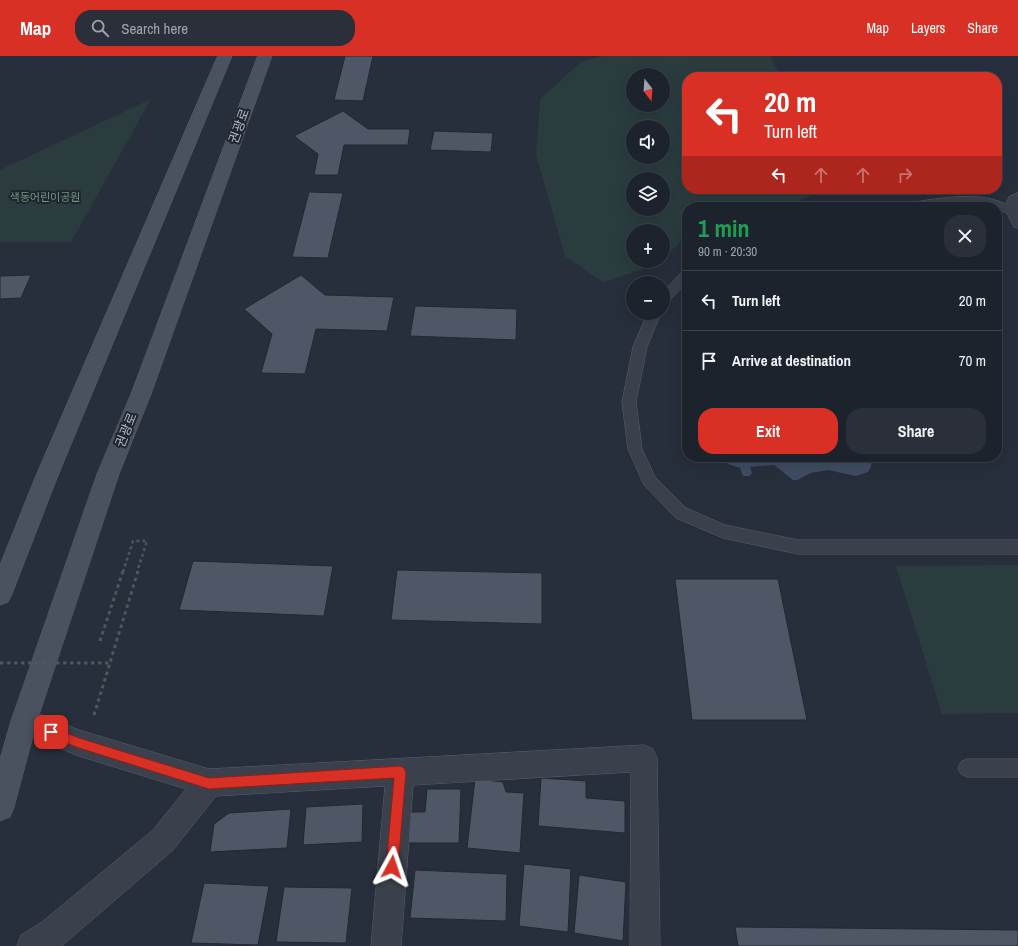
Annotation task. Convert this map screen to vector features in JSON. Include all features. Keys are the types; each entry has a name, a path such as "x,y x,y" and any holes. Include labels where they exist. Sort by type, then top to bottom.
{"street":[{"path":"0,594 46,478 224,56"},
{"name":"권광로","path":"0,807 24,721 108,474 141,394 265,56"},
{"path":"24,721 79,743 209,783 644,758 644,946"},
{"path":"386,946 400,772"},
{"path":"32,946 53,933 163,840 209,783"}],"lane":[{"path":"1010,211 1013,200 1018,197"},
{"path":"947,202 971,199 991,202"},
{"path":"1002,207 1010,211 1018,224"},
{"path":"670,292 682,279"},
{"path":"651,320 640,347 629,402 635,449 649,481 681,513 723,532 798,547 1018,547"},
{"path":"967,768 1018,768"}],"path":[{"path":"94,716 147,541 133,542 100,641"},
{"path":"0,663 109,663"}],"green space":[{"path":"603,56 770,56 778,72 682,72 682,194 814,194 796,202 682,202 682,240 670,252 670,224 626,224 626,268 647,268 603,282 565,256 536,155 540,99 581,62"},
{"name":"색동어린이공원","path":"151,99 71,242 0,242 0,170"},
{"path":"1018,565 1018,713 942,714 896,566"}],"water":[{"path":"726,462 872,462 868,472 856,476 828,470 811,473 797,480 793,480 774,465 750,467 752,473 749,476 743,476 740,468"}],"building":[{"path":"345,56 373,56 363,101 334,100"},
{"path":"343,111 368,129 410,129 408,145 344,145 338,175 314,175 318,154 294,136"},
{"path":"434,131 493,133 491,152 430,150"},
{"path":"309,192 343,193 328,258 292,257"},
{"path":"31,275 21,298 0,299 0,276"},
{"path":"301,275 325,295 394,297 387,331 316,329 305,374 261,373 272,334 244,309"},
{"path":"415,306 517,309 516,340 410,336"},
{"path":"193,561 333,566 324,616 179,610"},
{"path":"397,570 542,573 542,624 391,620"},
{"path":"675,579 778,579 807,720 692,720"},
{"path":"541,778 586,781 586,798 625,801 625,833 538,826"},
{"path":"475,779 503,782 506,792 524,793 520,853 467,848"},
{"path":"427,789 461,789 459,843 405,843 408,812 425,812"},
{"path":"363,804 362,842 303,845 306,807"},
{"path":"291,809 287,848 210,852 214,824 229,813"},
{"path":"524,864 571,869 568,932 519,926"},
{"path":"415,870 507,874 506,921 410,918"},
{"path":"579,875 626,882 623,941 574,933"},
{"path":"204,883 269,886 258,945 191,943"},
{"path":"284,887 352,888 346,943 276,942"},
{"path":"735,927 1018,930 1018,946 738,946"}],"route":[{"path":"51,732 79,743 209,783 400,772 392,867"}]}
